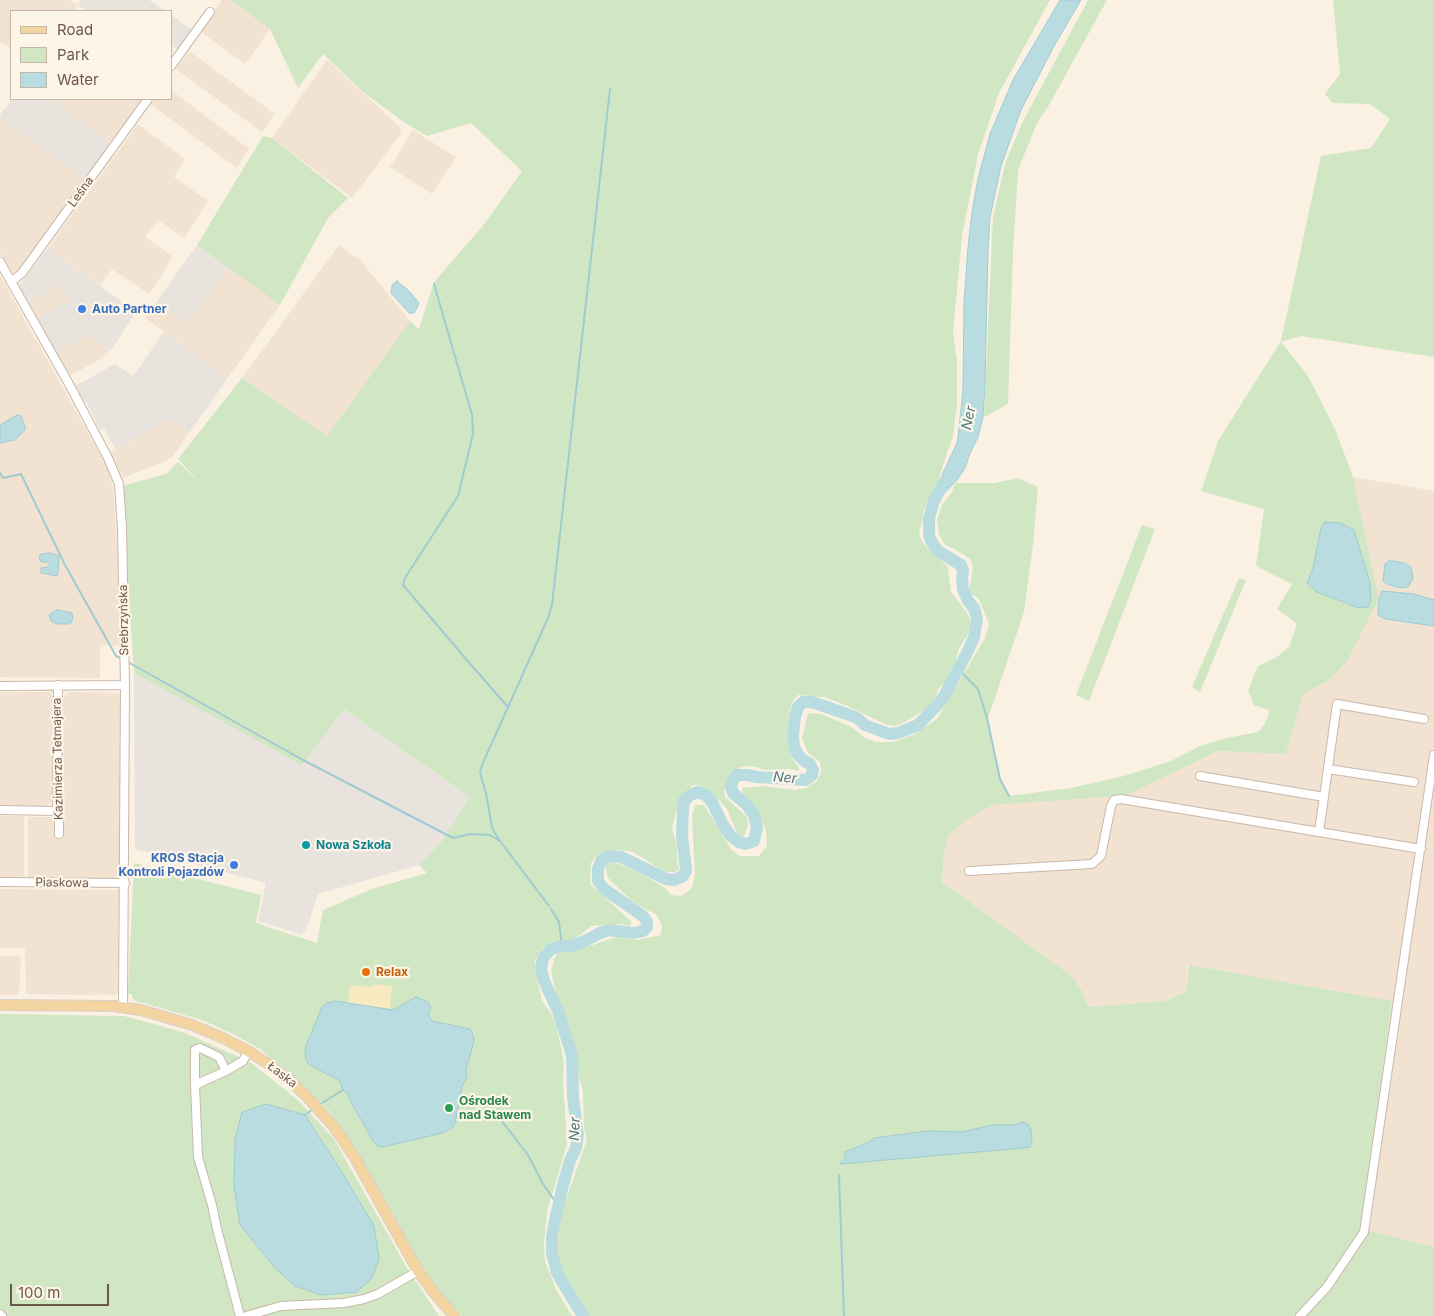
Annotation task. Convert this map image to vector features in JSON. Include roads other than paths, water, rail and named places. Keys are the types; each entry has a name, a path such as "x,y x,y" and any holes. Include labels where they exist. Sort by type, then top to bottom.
{"main road":[{"name":"Łaska","path":"0,1006 123,1007 141,1010 192,1025 223,1038 284,1076 321,1111 342,1138 418,1271 434,1294 454,1316"}],"street":[{"path":"172,65 210,12"},
{"name":"Leśna","path":"11,282 22,273 147,100"},
{"name":"Srebrzyńska","path":"0,262 77,400 108,458 119,484 122,528 125,685 123,1007"},
{"name":"Kazimierza Tetmajera","path":"58,685 57,811 59,834"},
{"path":"0,686 125,685"},
{"path":"1319,832 1337,704 1424,719"},
{"path":"1300,1316 1327,1287 1364,1232 1434,755"},
{"path":"1328,769 1414,782"},
{"path":"1200,776 1324,797"},
{"path":"969,871 1092,864 1101,856 1111,806 1114,800 1121,799 1421,849"},
{"path":"0,810 57,811"},
{"name":"Piaskowa","path":"0,882 125,883"},
{"path":"226,1071 219,1056 200,1048 195,1050 198,1157 240,1316"},
{"path":"196,1085 244,1061 247,1053"},
{"path":"246,1316 280,1306 358,1301 378,1294 418,1271"}],"water":[{"path":"1060,0 1081,0 1054,46 1021,110 1001,166 990,217 985,384 983,417 978,437 965,468 957,480 934,504 943,473 957,443 959,429 963,389 964,303 968,247 978,179 990,134 1013,80"},
{"path":"397,281 419,303 415,312 410,314 391,293 392,285"},
{"path":"17,415 21,416 25,430 15,440 0,443 0,425"},
{"path":"1325,522 1340,523 1354,530 1370,583 1371,599 1368,607 1359,608 1317,592 1307,583 1313,568 1321,528"},
{"path":"50,553 59,557 57,576 41,573 41,568 47,567 50,564 41,562 39,557 41,554"},
{"path":"1389,561 1404,563 1411,567 1413,578 1408,587 1400,588 1383,581 1385,564"},
{"path":"1382,591 1414,594 1434,600 1434,626 1385,619 1378,615 1379,599"},
{"path":"58,610 72,613 73,619 70,624 57,624 51,621 49,615"},
{"path":"416,997 428,1002 431,1008 429,1016 432,1021 470,1029 474,1039 466,1069 467,1078 462,1086 455,1123 452,1128 445,1132 382,1147 373,1141 339,1080 311,1066 306,1061 305,1048 322,1007 327,1003 335,1001 393,1010"},
{"path":"266,1104 305,1115 374,1226 379,1259 372,1278 357,1292 321,1295 295,1286 275,1268 240,1225 234,1186 235,1139 242,1112"},
{"path":"1023,1122 1029,1125 1031,1130 1032,1140 1030,1147 840,1164 845,1158 845,1152 874,1138 928,1131 962,1132 992,1125 1013,1125"}],"waterway":[{"path":"500,841 492,828 486,793 480,773 552,605 610,89"},
{"path":"434,284 472,415 473,434 458,496 405,578 403,585 508,707"},
{"path":"0,473 3,478 21,474 65,565 116,656 121,658"},
{"name":"Ner","path":"583,1316 557,1273 552,1253 552,1236 555,1220 578,1135 573,1097 572,1055 558,1011 544,981 541,969 543,958 551,949 571,946 609,930 634,933 643,931 647,927 647,922 643,916 604,889 598,881 598,869 602,859 611,856 621,857 666,879 674,880 683,876 686,870 682,836 683,809 684,801 689,796 697,792 706,795 731,836 739,842 746,844 754,841 757,828 754,815 747,805 733,793 731,787 733,780 737,775 806,780 812,775 813,770 810,764 803,760 796,752 794,745 795,716 798,707 803,702 812,702 847,714 857,718 865,725 889,734 898,733 918,725 942,700 968,651 974,637 977,619 974,608 968,601 963,589 961,565 938,551 929,535 929,519 933,503 943,484"},
{"path":"128,662 303,760 453,838 471,834 490,835 500,841 549,906"},
{"path":"958,669 978,689 987,718 1000,779 1009,796"},
{"path":"551,909 559,922 562,946"},
{"path":"319,1105 343,1090"},
{"path":"492,1108 528,1155 543,1184 558,1205"},
{"path":"305,1115 313,1109"},
{"path":"839,1175 844,1316"}],"place":[{"name":"Auto Partner","path":"82,309"},
{"name":"Nowa Szkoła","path":"306,845"},
{"name":"KROS Stacja Kontroli Pojazdów","path":"234,865"},
{"name":"Relax","path":"366,972"},
{"name":"Ośrodek nad Stawem","path":"449,1108"}]}
